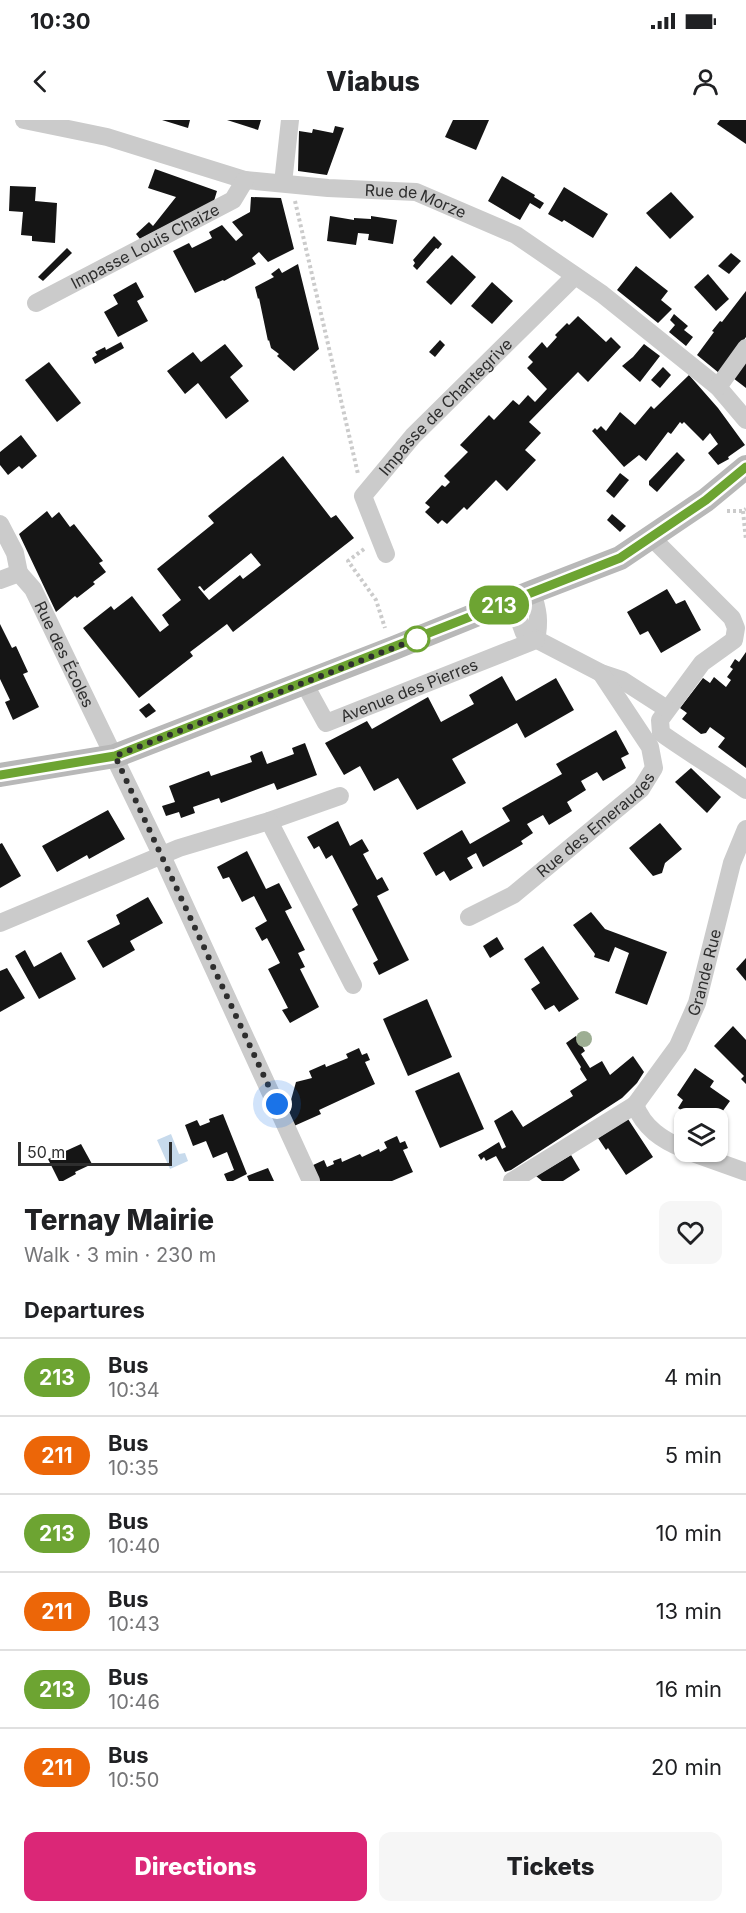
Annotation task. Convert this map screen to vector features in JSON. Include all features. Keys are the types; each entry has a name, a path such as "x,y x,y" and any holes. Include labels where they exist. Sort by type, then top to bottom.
{"street":[{"name":"Rue de Morze","path":"24,120 81,126 245,180 328,188 416,192 516,235 602,294 718,387 746,420"},
{"path":"283,183 290,120"},
{"name":"Impasse Louis Chaize","path":"36,303 233,200 245,180"},
{"name":"Impasse de Chantegrive","path":"363,496 413,436 575,276"},
{"path":"718,387 746,348"},
{"path":"0,775 115,756 620,558 706,500 746,467"},
{"path":"363,496 382,546"},
{"path":"0,524 15,553 19,573 0,580"},
{"path":"652,538 732,618 736,628 734,640 702,663 667,709 660,720 661,734 690,755 712,765 746,790"},
{"name":"Rue des Écoles","path":"19,573 33,589 115,756 311,1181"},
{"path":"522,596 537,608 539,625 536,640 601,673 622,680 667,709"},
{"name":"Avenue des Pierres","path":"304,683 326,723 536,640"},
{"name":"Rue des Emeraudes","path":"469,917 513,895 641,789 654,768 650,747 601,673"},
{"path":"0,923 179,848 269,821 340,796"},
{"path":"269,821 353,985"},
{"name":"Grande Rue","path":"635,1105 678,1046 697,1003 732,863 746,829"},
{"path":"512,1181 635,1105 640,1118 663,1141 674,1145"},
{"path":"718,1162 746,1172"}],"path":[{"path":"283,183 293,193 363,496"},
{"path":"743,511 746,540"},
{"path":"382,546 348,561 376,600 394,648"}],"water":[{"path":"171,1134 179,1154 185,1153 188,1161 170,1169 157,1140"}],"building":[{"path":"162,120 190,120 188,128"},
{"path":"227,120 261,120 258,130"},
{"path":"453,120 489,120 476,150 445,137"},
{"path":"720,120 746,120 746,144 717,124"},
{"path":"335,126 344,128 327,175 298,171 299,131 312,133 313,129 333,133"},
{"path":"155,169 217,191 214,201 140,239 136,234 149,222 153,226 176,197 148,188"},
{"path":"502,176 535,195 534,197 544,203 540,209 530,203 520,220 488,201"},
{"path":"10,186 36,187 35,201 57,203 55,243 32,241 32,236 21,235 23,212 9,211"},
{"path":"564,187 608,214 593,238 564,220 562,222 548,214"},
{"path":"671,192 694,217 670,239 646,213"},
{"path":"251,197 281,198 294,249 268,262 259,252 252,258 256,264 195,293 173,251 189,243 192,248 212,238 209,232 222,225 236,241 243,235 232,222 250,212"},
{"path":"330,216 354,220 354,218 371,219 371,216 397,220 393,244 368,240 369,234 358,233 356,245 327,241"},
{"path":"434,236 442,244 417,270 413,266 415,263 413,260"},
{"path":"67,248 72,253 43,281 38,277"},
{"path":"731,253 741,261 729,274 718,266"},
{"path":"452,255 476,277 451,305 426,282"},
{"path":"298,264 319,349 294,371 271,348 255,287 274,277 271,274 279,268 282,273"},
{"path":"636,266 668,291 661,300 672,309 658,323 617,290"},
{"path":"708,274 729,299 716,311 694,287"},
{"path":"136,282 144,297 137,301 148,321 118,337 104,312 118,304 113,295"},
{"path":"492,282 513,301 492,324 471,306"},
{"path":"746,291 746,337 719,373 697,355 714,332 712,331"},
{"path":"674,314 688,326 684,330 693,337 686,346 669,332 675,325 670,320"},
{"path":"578,316 606,342 611,337 621,347 588,382 578,372 529,422 541,433 525,450 536,460 507,491 496,480 467,510 464,507 447,524 442,520 438,524 425,512 430,507 425,503 442,485 445,487 450,482 444,476 468,452 460,445 489,415 494,420 513,400 519,405 528,395 535,402 547,389 527,368 533,362 528,357 542,342 547,348 557,337 555,335"},
{"path":"440,340 445,345 435,357 429,352"},
{"path":"121,342 124,348 95,364 92,358 97,355 95,352 105,347 106,350"},
{"path":"225,344 243,366 230,377 249,401 226,419 198,383 185,394 167,371 193,352 201,362"},
{"path":"644,344 660,356 640,382 622,366"},
{"path":"746,360 746,388 733,378"},
{"path":"49,362 81,403 57,422 25,380"},
{"path":"663,367 671,375 660,388 651,380"},
{"path":"689,375 718,408 745,445 718,465 708,453 718,444 710,433 703,441 684,422 682,424 680,422 671,434 668,432 646,461 639,455 624,467 592,431 601,426 606,431 620,412 635,425 651,406 654,409"},
{"path":"21,435 37,456 22,469 19,466 8,475 0,465 0,452"},
{"path":"677,452 685,460 657,492 649,485 649,481"},
{"path":"283,456 331,518 336,515 354,538 233,632 227,624 190,652 193,656 139,698 83,628 111,606 114,610 132,596 160,632 169,625 162,615 181,600 157,569 214,523 208,516","holes":["251,553 261,565 243,579 240,575 209,600 198,587 200,586 204,591"]},
{"path":"620,473 629,480 614,498 606,491"},
{"path":"47,511 52,518 59,512 70,527 74,524 103,561 99,563 106,572 93,582 95,584 77,598 75,596 56,612 19,534"},
{"path":"612,514 626,526 620,532 607,520"},
{"path":"667,589 676,604 685,600 701,630 661,653 648,631 640,635 627,612"},
{"path":"0,624 12,648 16,646 28,672 23,674 39,707 13,720 5,702 10,700 0,679"},
{"path":"746,652 746,768 718,747 725,738 710,727 706,733 701,734 682,719 687,713 680,708 703,678 710,683 714,677 726,687 731,680 727,677 733,669 730,667 735,659 739,662"},
{"path":"502,676 516,701 556,678 574,710 525,738 517,723 452,759 466,783 417,810 398,778 374,791 360,766 344,775 325,743 367,721 372,729 428,697 441,722 474,704 469,695"},
{"path":"149,703 156,711 146,718 139,710"},
{"path":"616,730 629,754 621,758 626,768 603,781 597,772 581,781 586,790 567,802 572,811 549,825 543,815 527,824 533,833 521,841 523,844 483,867 476,853 467,858 473,868 450,881 444,871 436,876 423,853 462,830 470,844 510,821 502,808 562,774 556,764"},
{"path":"305,743 317,775 277,790 274,783 221,803 219,798 193,807 195,813 181,818 179,812 166,816 162,806 175,802 169,786 209,771 211,776 252,762 250,756 262,751 267,764 294,754 292,748"},
{"path":"691,768 721,797 707,813 675,782"},
{"path":"108,810 125,839 89,859 87,855 57,872 42,846"},
{"path":"338,821 350,846 362,839 369,851 363,854 377,880 382,877 389,890 377,896 409,960 379,975 373,963 378,960 352,909 358,905 342,874 332,855 326,859 319,846 314,849 307,837"},
{"path":"660,823 682,849 665,863 662,873 653,876 629,848"},
{"path":"2,843 21,876 0,888 0,844"},
{"path":"247,851 266,889 279,883 292,908 285,911 305,950 298,953 305,967 300,969 319,1007 290,1023 282,1010 288,1008 268,969 280,963 267,938 262,941 255,928 267,921 254,896 242,902 229,877 223,879 217,867"},
{"path":"148,897 163,923 130,941 135,950 103,968 87,941 120,924 116,915"},
{"path":"591,912 605,929 667,952 647,1005 615,993 629,953 615,947 609,962 594,957 595,954 573,925"},
{"path":"497,937 504,949 490,958 483,946"},
{"path":"543,946 579,999 559,1012 554,1005 545,1010 531,989 540,983 524,959"},
{"path":"25,950 34,967 61,952 76,979 39,999 15,956"},
{"path":"746,958 746,981 736,969"},
{"path":"7,968 25,998 0,1012 0,971"},
{"path":"427,999 452,1057 408,1076 383,1019"},
{"path":"733,1026 746,1040 746,1084 741,1079 744,1076 714,1046"},
{"path":"576,1036 585,1051 581,1054 590,1068 602,1061 610,1075 633,1056 644,1072 637,1083 622,1098 511,1170 505,1172 496,1156 486,1161 484,1157 481,1160 478,1155 499,1142 502,1149 506,1147 494,1121 512,1110 523,1127 573,1096 570,1091 587,1080 566,1043"},
{"path":"359,1048 362,1055 367,1053 370,1060 365,1062 375,1084 319,1110 321,1114 294,1126 284,1103 291,1100 296,1082 312,1078 309,1071 348,1058 346,1054"},
{"path":"695,1068 714,1081 710,1087 730,1101 725,1108 678,1108 683,1100 677,1095"},
{"path":"459,1072 484,1129 440,1148 415,1091"},
{"path":"223,1114 247,1174 233,1181 227,1181 224,1174 234,1170 227,1152 213,1158 206,1141 193,1146 185,1125 197,1120 200,1126 210,1122 209,1119"},
{"path":"628,1119 653,1157 626,1175 608,1148 606,1150 598,1138"},
{"path":"397,1136 400,1143 405,1141 408,1148 403,1150 413,1172 392,1181 318,1181 311,1166 324,1160 327,1167 334,1164 333,1161 341,1158 342,1162 360,1154 362,1157 379,1149 380,1152 387,1148 384,1142"},
{"path":"81,1144 92,1164 63,1181 59,1181 48,1159"},
{"path":"571,1155 580,1170 563,1181 542,1181 536,1176"},
{"path":"268,1168 274,1181 249,1181 247,1176"}],"bus line":[{"name":"213","path":"0,775 115,756 620,558 706,500 746,467"}],"route":[{"path":"277,1104 115,756 419,638 417,639"}]}
